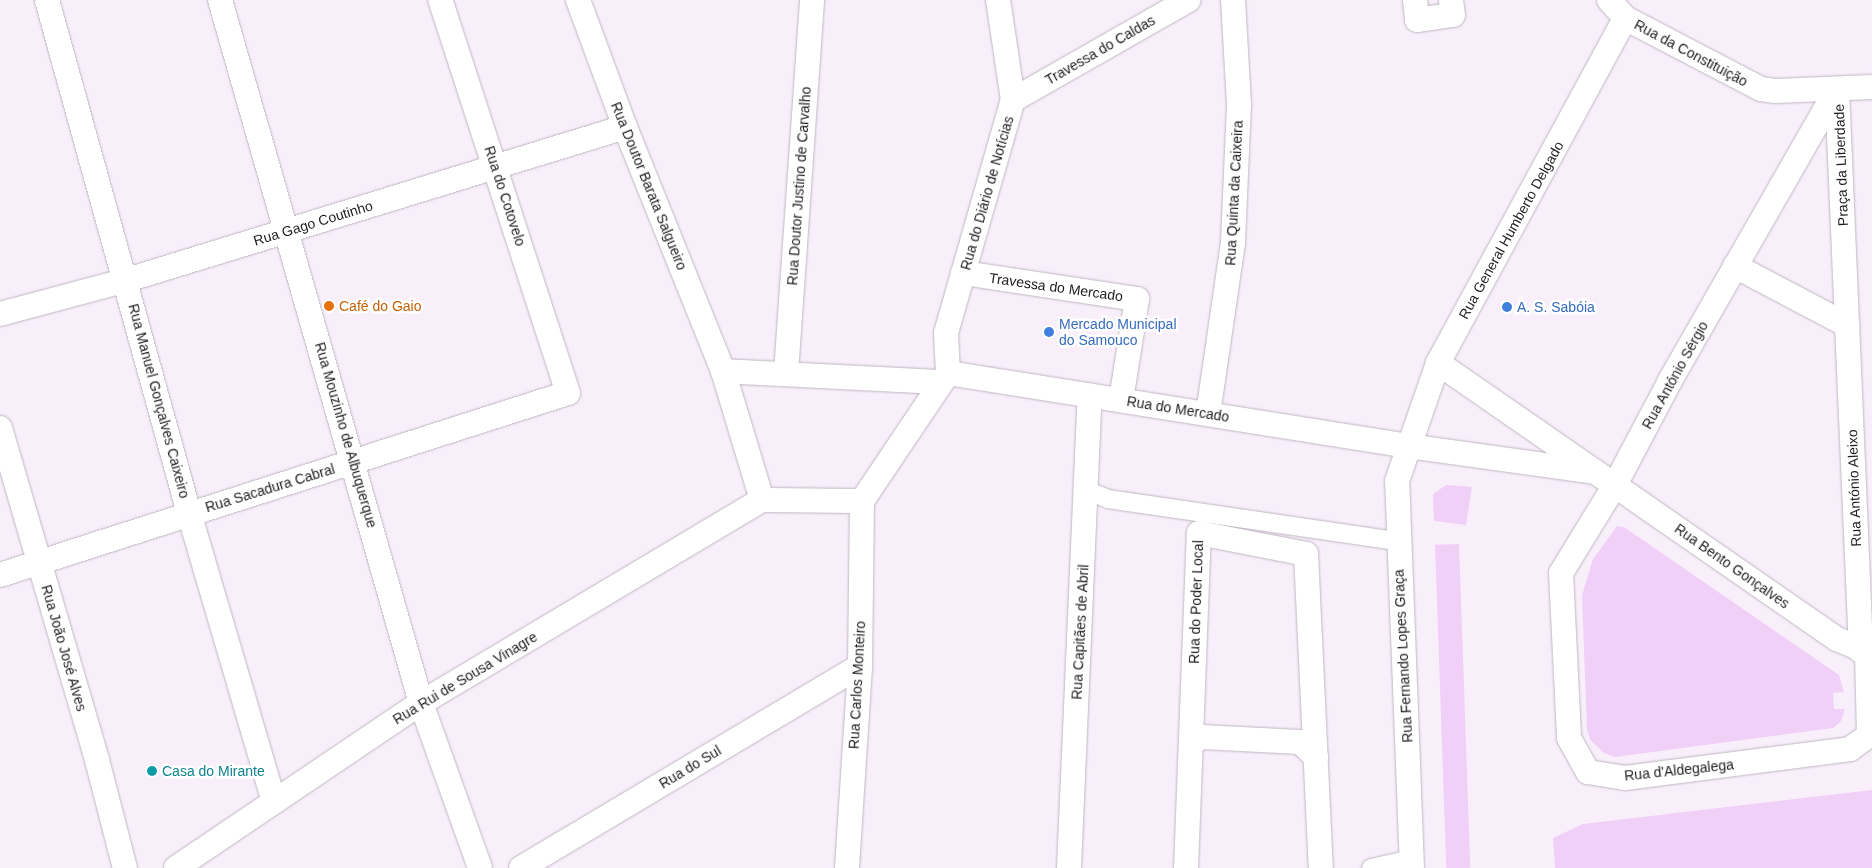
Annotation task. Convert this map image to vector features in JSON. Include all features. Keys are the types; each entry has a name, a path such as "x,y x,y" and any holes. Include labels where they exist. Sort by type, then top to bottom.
{"street":[{"name":"Rua Manuel Gonçalves Caixeiro","path":"47,0 127,280 189,513 274,802"},
{"name":"Rua Mouzinho de Albuquerque","path":"220,0 355,462 421,703 480,868"},
{"name":"Rua do Cotovelo","path":"440,0 568,393"},
{"name":"Rua Doutor Barata Salgueiro","path":"578,0 625,127 723,371 762,500"},
{"name":"Rua Doutor Justino de Carvalho","path":"786,373 812,0"},
{"name":"Rua do Diário de Notícias","path":"945,378 946,333 1013,100 998,0"},
{"name":"Travessa do Caldas","path":"1013,100 1188,0"},
{"name":"Rua Quinta da Caixeira","path":"1208,414 1233,242 1239,104 1233,0"},
{"path":"1415,0 1417,20 1453,15 1451,0"},
{"name":"Rua da Constituição","path":"1609,0 1625,18 1761,89 1872,87"},
{"name":"Rua General Humberto Delgado","path":"1408,446 1438,364 1625,18"},
{"name":"Praça da Liberdade","path":"1735,266 1837,89"},
{"name":"Praça da Liberdade","path":"1837,89 1848,325"},
{"name":"Rua Gago Coutinho","path":"0,314 127,280 625,127"},
{"path":"1735,266 1848,325"},
{"name":"Rua António Sérgio","path":"1615,485 1735,266"},
{"name":"Travessa do Mercado","path":"964,273 1137,299 1121,400"},
{"name":"Rua António Aleixo","path":"1848,325 1867,653"},
{"name":"Rua Bento Gonçalves","path":"1438,364 1837,639 1867,653"},
{"name":"Rua do Mercado","path":"723,371 945,378 1090,395 1408,446"},
{"path":"762,500 862,501 945,378"},
{"name":"Rua Sacadura Cabral","path":"0,575 568,393"},
{"name":"Rua Capitães de Abril","path":"1069,868 1090,395"},
{"name":"Rua João José Alves","path":"0,428 40,563 125,868"},
{"name":"Rua Bento Gonçalves","path":"1408,446 1595,472"},
{"name":"Rua Fernando Lopes Graça","path":"1408,446 1397,481 1397,541 1412,863"},
{"name":"Rua d'Aldegalega","path":"1615,485 1562,573 1570,738 1588,772 1625,778 1850,749 1869,735 1867,653"},
{"path":"1086,490 1108,499 1397,541"},
{"name":"Rua Rui de Sousa Vinagre","path":"176,868 421,703 762,500"},
{"name":"Rua Carlos Monteiro","path":"847,868 860,666 862,501"},
{"name":"Rua do Poder Local","path":"1186,868 1199,533 1306,554 1321,868"},
{"name":"Rua do Sul","path":"521,868 860,666"},
{"path":"1191,743 1202,737 1300,742 1316,757"},
{"path":"1371,868 1412,863"}],"shaded area":[{"path":"1446,485 1472,487 1466,525 1434,521 1433,494"},
{"path":"1617,526 1624,527 1839,675 1844,692 1833,693 1834,709 1845,709 1841,721 1833,728 1615,757 1604,753 1590,740 1587,730 1582,595 1593,559"},
{"path":"1459,544 1470,868 1446,868 1435,545"},
{"path":"1872,790 1872,868 1555,868 1553,838 1583,824"}],"place":[{"name":"Café do Gaio","path":"329,306"},
{"name":"A. S. Sabóia","path":"1507,307"},
{"name":"Mercado Municipal do Samouco","path":"1049,332"},
{"name":"Casa do Mirante","path":"152,771"}]}
